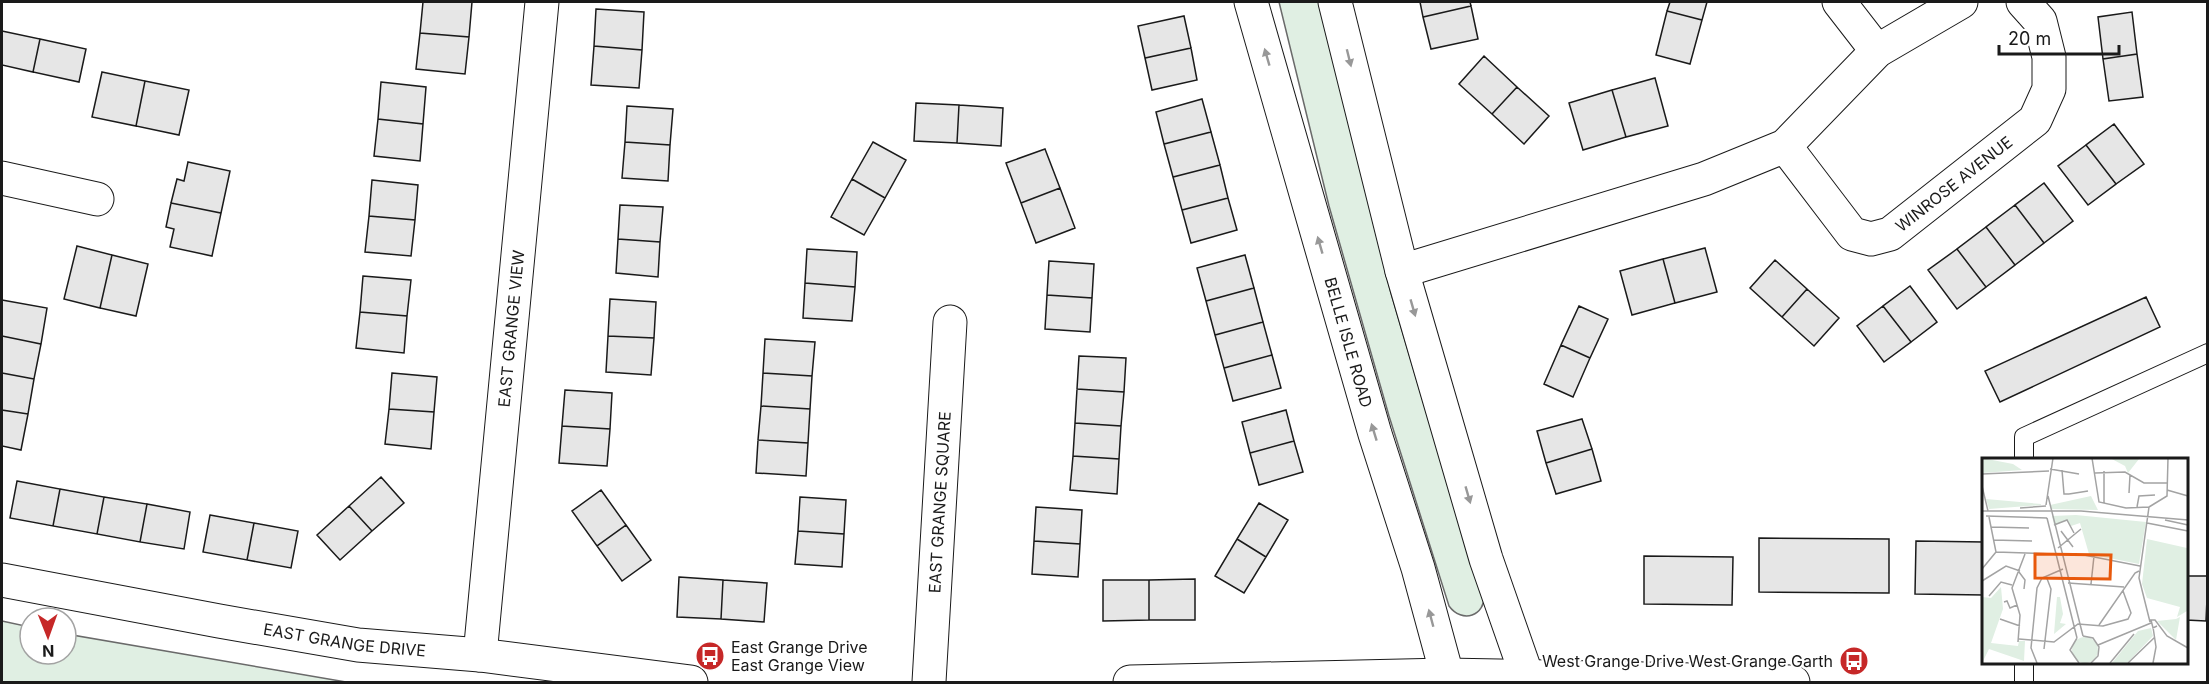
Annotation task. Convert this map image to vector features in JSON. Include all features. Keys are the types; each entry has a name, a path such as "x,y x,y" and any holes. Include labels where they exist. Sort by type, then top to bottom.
{"street":[{"name":"EAST GRANGE VIEW","path":"480,655 542,2"},
{"name":"BELLE ISLE ROAD","path":"1251,2 1375,434 1418,568 1448,679"},
{"path":"1335,2 1402,271 1486,559 1528,680"},
{"path":"1839,2 1877,51"},
{"path":"1402,271 1704,178 1785,146 1877,51 1960,2"},
{"name":"WINROSE AVENUE","path":"1785,146 1852,234 1871,239 1890,234 2035,120 2049,89 2049,57 2040,21 2023,2"},
{"path":"2,178 97,199"},
{"name":"EAST GRANGE SQUARE","path":"928,682 950,322"},
{"name":"EAST GRANGE DRIVE","path":"2,579 358,645 480,655 692,682"},
{"path":"1130,682 1448,679 1793,682"}],"lane":[{"path":"2024,458 2024,437 2208,353"},
{"path":"2024,663 2024,682"}],"green space":[{"path":"1279,2 1319,2 1391,293 1484,594 1481,608 1472,615 1460,615 1449,606 1389,416 1329,206"},
{"path":"2,621 18,624 18,666 78,666 78,636 346,682 2,682"}],"building":[{"path":"423,2 472,2 469,37 420,33"},
{"path":"1420,2 1470,2 1471,6 1423,17"},
{"path":"1670,2 1707,2 1702,20 1667,11"},
{"path":"1471,6 1478,39 1431,49 1423,17"},
{"path":"596,9 644,12 642,50 594,46"},
{"path":"1667,11 1702,20 1690,64 1656,55"},
{"path":"2132,12 2137,54 2103,59 2098,17"},
{"path":"1184,16 1191,48 1145,58 1138,26"},
{"path":"2,31 40,39 33,72 2,65"},
{"path":"420,33 469,37 465,74 416,69"},
{"path":"40,39 86,49 79,82 33,72"},
{"path":"594,46 642,50 639,88 591,85"},
{"path":"1191,48 1197,80 1152,90 1145,58"},
{"path":"2137,54 2143,97 2109,101 2103,59"},
{"path":"1484,56 1517,87 1492,114 1459,84"},
{"path":"102,72 145,81 136,126 92,117"},
{"path":"1655,78 1668,126 1626,137 1612,90"},
{"path":"145,81 189,90 179,135 136,126"},
{"path":"381,82 426,87 423,124 378,119"},
{"path":"1517,87 1549,116 1524,144 1492,114"},
{"path":"1612,90 1626,137 1583,150 1569,103"},
{"path":"1202,99 1211,132 1164,144 1156,112"},
{"path":"916,103 959,105 957,143 914,141"},
{"path":"959,105 1003,108 1001,146 957,143"},
{"path":"627,106 673,109 670,145 625,142"},
{"path":"378,119 423,124 420,161 374,156"},
{"path":"2114,124 2144,164 2116,184 2086,145"},
{"path":"1211,132 1220,165 1173,177 1164,144"},
{"path":"625,142 670,145 668,181 622,178"},
{"path":"873,142 906,160 885,198 852,179"},
{"path":"2086,145 2116,184 2088,205 2058,166"},
{"path":"1045,149 1060,188 1021,203 1006,163"},
{"path":"188,162 230,171 221,213 171,203 177,179 184,181"},
{"path":"1220,165 1228,198 1182,210 1173,177"},
{"path":"852,179 885,198 864,235 831,217"},
{"path":"372,180 418,185 415,220 369,216"},
{"path":"2044,183 2073,221 2044,243 2015,205"},
{"path":"1060,188 1075,228 1036,243 1021,203"},
{"path":"1228,198 1237,230 1191,243 1182,210"},
{"path":"171,203 221,213 212,256 170,247 174,229 166,227"},
{"path":"620,205 663,207 660,242 618,239"},
{"path":"2015,205 2044,243 2015,265 1986,227"},
{"path":"369,216 415,220 411,256 365,252"},
{"path":"1986,227 2015,265 1986,287 1957,249"},
{"path":"618,239 660,242 658,277 616,273"},
{"path":"77,246 112,255 100,308 64,299"},
{"path":"1705,248 1717,292 1675,303 1663,259"},
{"path":"807,249 857,252 855,287 805,283"},
{"path":"1957,249 1986,287 1957,309 1928,270"},
{"path":"112,255 148,264 136,316 100,308"},
{"path":"1245,255 1254,288 1206,301 1197,268"},
{"path":"1663,259 1675,303 1632,315 1620,271"},
{"path":"1775,260 1807,289 1782,317 1750,288"},
{"path":"1049,261 1094,264 1092,298 1047,295"},
{"path":"363,276 411,280 407,316 360,312"},
{"path":"805,283 855,287 852,321 803,318"},
{"path":"1910,286 1937,322 1911,342 1883,306"},
{"path":"1254,288 1263,322 1215,335 1206,301"},
{"path":"1807,289 1839,318 1814,346 1782,317"},
{"path":"1047,295 1092,298 1090,332 1045,329"},
{"path":"2146,297 2160,327 2000,402 1985,371"},
{"path":"610,299 656,302 654,338 608,336"},
{"path":"2,300 47,308 41,344 2,336"},
{"path":"1579,306 1608,319 1590,358 1561,345"},
{"path":"1883,306 1911,342 1884,362 1857,326"},
{"path":"360,312 407,316 404,353 356,348"},
{"path":"1263,322 1272,355 1224,368 1215,335"},
{"path":"2,336 41,344 34,379 2,373"},
{"path":"608,336 654,338 651,375 606,372"},
{"path":"765,339 815,342 812,376 763,373"},
{"path":"1561,345 1590,358 1573,397 1544,384"},
{"path":"1272,355 1281,388 1233,401 1224,368"},
{"path":"1079,356 1126,358 1124,392 1077,389"},
{"path":"2,373 34,379 28,414 2,410"},
{"path":"392,373 437,377 434,412 389,409"},
{"path":"763,373 812,376 810,409 761,406"},
{"path":"1077,389 1124,392 1121,426 1075,423"},
{"path":"565,390 612,393 610,429 562,426"},
{"path":"761,406 810,409 808,443 758,440"},
{"path":"389,409 434,412 431,449 385,444"},
{"path":"2,410 28,414 21,450 2,446"},
{"path":"1286,410 1294,441 1250,453 1242,422"},
{"path":"1582,419 1592,449 1546,463 1537,431"},
{"path":"1075,423 1121,426 1119,459 1073,456"},
{"path":"562,426 610,429 607,466 559,463"},
{"path":"758,440 808,443 806,476 756,473"},
{"path":"1294,441 1303,472 1259,485 1250,453"},
{"path":"1592,449 1601,481 1556,494 1546,463"},
{"path":"1073,456 1119,459 1117,494 1070,490"},
{"path":"381,477 404,503 372,531 349,506"},
{"path":"17,481 60,489 53,526 10,518"},
{"path":"60,489 104,497 97,534 53,526"},
{"path":"601,490 626,525 597,546 572,511"},
{"path":"104,497 147,504 140,542 97,534"},
{"path":"800,497 846,500 844,534 798,531"},
{"path":"1259,503 1288,520 1266,557 1237,539"},
{"path":"147,504 190,512 184,549 140,542"},
{"path":"349,506 372,531 340,560 317,535"},
{"path":"1036,507 1082,510 1080,544 1034,541"},
{"path":"210,515 254,523 247,560 203,552"},
{"path":"254,523 298,531 291,568 247,560"},
{"path":"626,525 651,560 622,581 597,546"},
{"path":"798,531 844,534 842,567 795,564"},
{"path":"1759,538 1889,539 1889,593 1759,592"},
{"path":"1237,539 1266,557 1244,593 1215,576"},
{"path":"1034,541 1080,544 1078,577 1032,574"},
{"path":"1916,541 1982,542 1982,595 1915,594"},
{"path":"1644,556 1733,557 1732,605 1644,604"},
{"path":"2188,576 2208,576 2206,621 2188,620"},
{"path":"679,577 723,580 721,619 677,617"},
{"path":"1195,579 1195,620 1149,620 1149,580"},
{"path":"723,580 767,583 764,622 721,619"},
{"path":"1103,580 1149,580 1149,620 1103,621"}],"place":[{"name":"East Grange Drive East Grange View","path":"710,656"},
{"name":"West Grange Drive West Grange Garth","path":"1854,661"}]}
